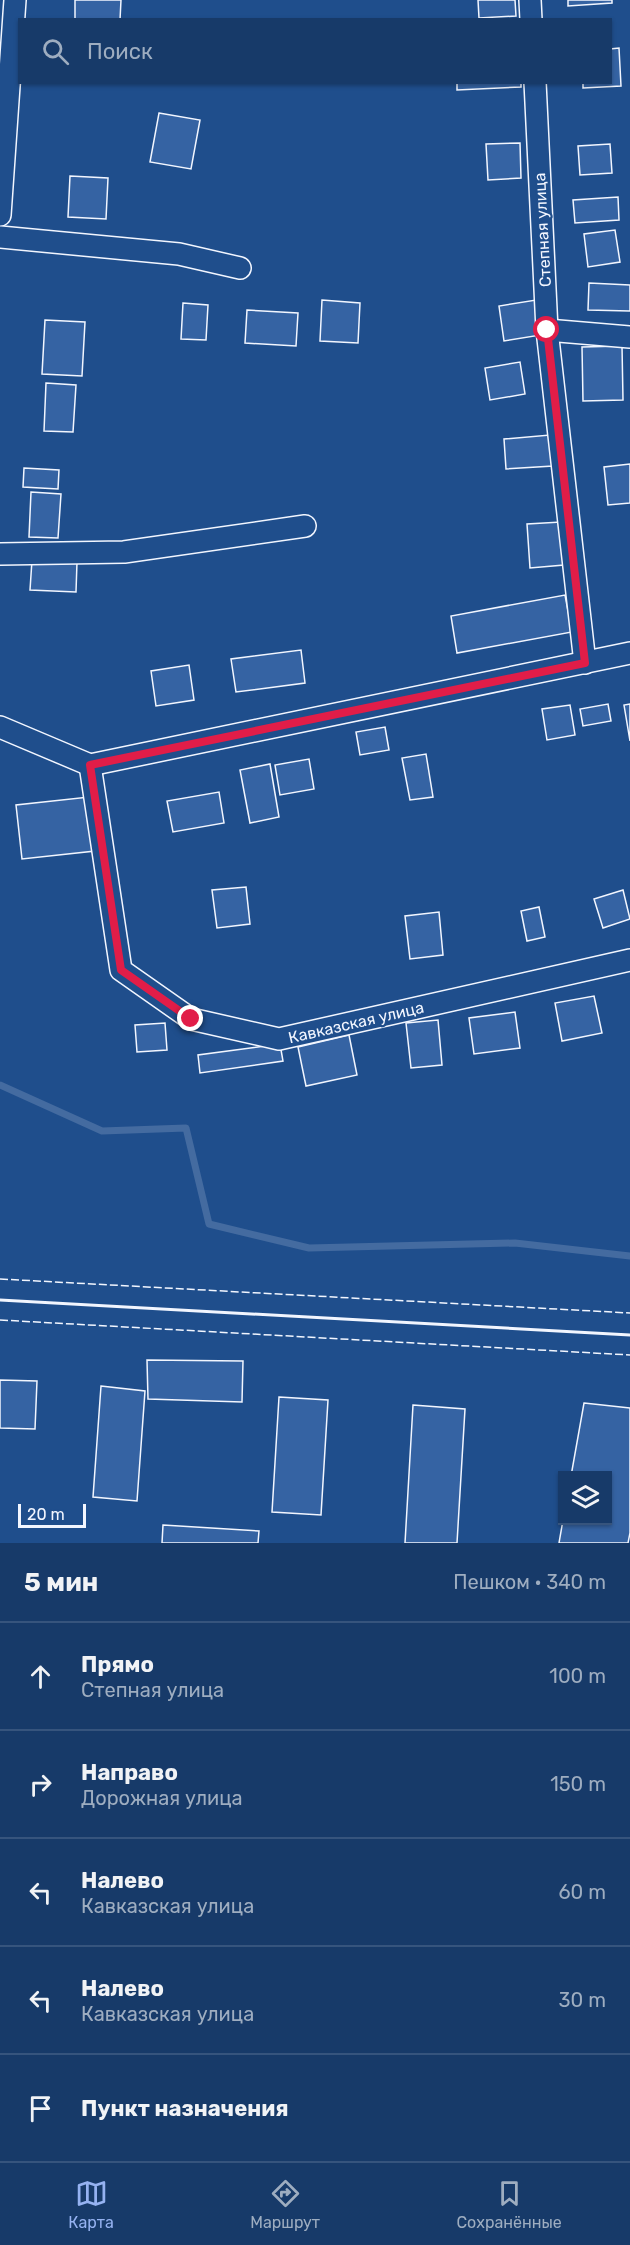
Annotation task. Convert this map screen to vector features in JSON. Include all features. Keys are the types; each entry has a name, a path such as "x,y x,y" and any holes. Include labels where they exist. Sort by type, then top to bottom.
{"street":[{"path":"0,215 15,0"},
{"path":"530,0 531,18"},
{"name":"Степная улица","path":"535,84 547,330 585,663"},
{"path":"0,237 179,254 240,268"},
{"path":"547,330 630,337"},
{"path":"0,554 124,552 305,526"},
{"path":"0,727 90,765 630,653"},
{"name":"Кавказская улица","path":"90,765 121,970 191,1019 279,1039 630,960"}],"building":[{"path":"75,0 121,0 120,18 75,18"},
{"path":"478,0 515,0 516,16 479,18"},
{"path":"568,0 612,0 612,3 568,6"},
{"path":"619,48 621,86 583,88 583,84 612,84 612,49"},
{"path":"457,84 521,84 521,87 457,90"},
{"path":"159,113 200,120 191,169 150,162"},
{"path":"520,143 521,178 488,180 486,144"},
{"path":"610,144 612,173 580,175 578,146"},
{"path":"70,176 108,178 106,219 68,217"},
{"path":"618,197 619,220 575,223 573,200"},
{"path":"615,230 620,262 588,267 584,234"},
{"path":"589,283 630,285 630,311 588,310"},
{"path":"322,300 360,303 358,343 320,341"},
{"path":"536,300 541,335 504,341 499,306"},
{"path":"183,303 208,305 206,340 181,339"},
{"path":"247,310 298,313 296,346 245,343"},
{"path":"45,320 85,322 82,376 42,374"},
{"path":"622,346 623,400 583,401 582,347"},
{"path":"520,362 525,394 490,400 485,368"},
{"path":"46,383 76,385 73,432 44,431"},
{"path":"550,435 553,466 506,469 504,439"},
{"path":"630,464 630,503 608,505 604,467"},
{"path":"24,468 59,470 58,489 23,487"},
{"path":"31,492 61,494 58,538 29,537"},
{"path":"561,522 564,565 530,568 527,524"},
{"path":"32,560 77,562 76,592 30,590"},
{"path":"565,595 572,632 457,653 451,616"},
{"path":"301,650 305,683 236,692 231,659"},
{"path":"189,665 194,700 156,706 151,671"},
{"path":"608,704 611,721 583,726 580,709"},
{"path":"630,704 630,741 624,705"},
{"path":"570,705 575,735 547,740 542,709"},
{"path":"385,727 389,750 360,755 356,732"},
{"path":"426,754 433,797 410,800 402,758"},
{"path":"309,759 314,789 280,795 275,765"},
{"path":"270,764 279,817 250,823 240,770"},
{"path":"219,792 224,823 173,832 167,801"},
{"path":"89,797 95,851 22,859 16,805"},
{"path":"246,887 250,924 217,928 212,890"},
{"path":"623,890 630,919 603,928 594,899"},
{"path":"539,907 545,937 527,941 521,911"},
{"path":"439,912 443,955 410,959 405,916"},
{"path":"594,996 602,1033 562,1041 555,1003"},
{"path":"515,1012 520,1048 474,1054 469,1018"},
{"path":"438,1020 442,1065 411,1068 406,1023"},
{"path":"165,1023 167,1050 137,1052 135,1025"},
{"path":"349,1035 357,1075 306,1086 298,1047"},
{"path":"280,1044 283,1061 200,1073 198,1055"},
{"path":"147,1360 243,1361 242,1402 148,1399"},
{"path":"0,1380 37,1381 35,1429 0,1428"},
{"path":"101,1386 145,1391 137,1501 93,1497"},
{"path":"279,1397 328,1400 321,1515 272,1512"},
{"path":"584,1403 630,1408 630,1533 628,1543 559,1543 562,1525 612,1525 612,1471 572,1471"},
{"path":"413,1405 465,1409 457,1543 405,1543"},
{"path":"163,1525 259,1531 258,1543 162,1543"}],"waterway":[{"path":"0,1085 102,1131 186,1128 209,1224 309,1248 515,1243 630,1256"}],"fence":[{"path":"0,1279 630,1313"},
{"path":"0,1320 630,1355"}],"wall":[{"path":"0,1300 630,1335"}],"route":[{"path":"191,1019 121,970 90,765 585,663 547,330"}]}
